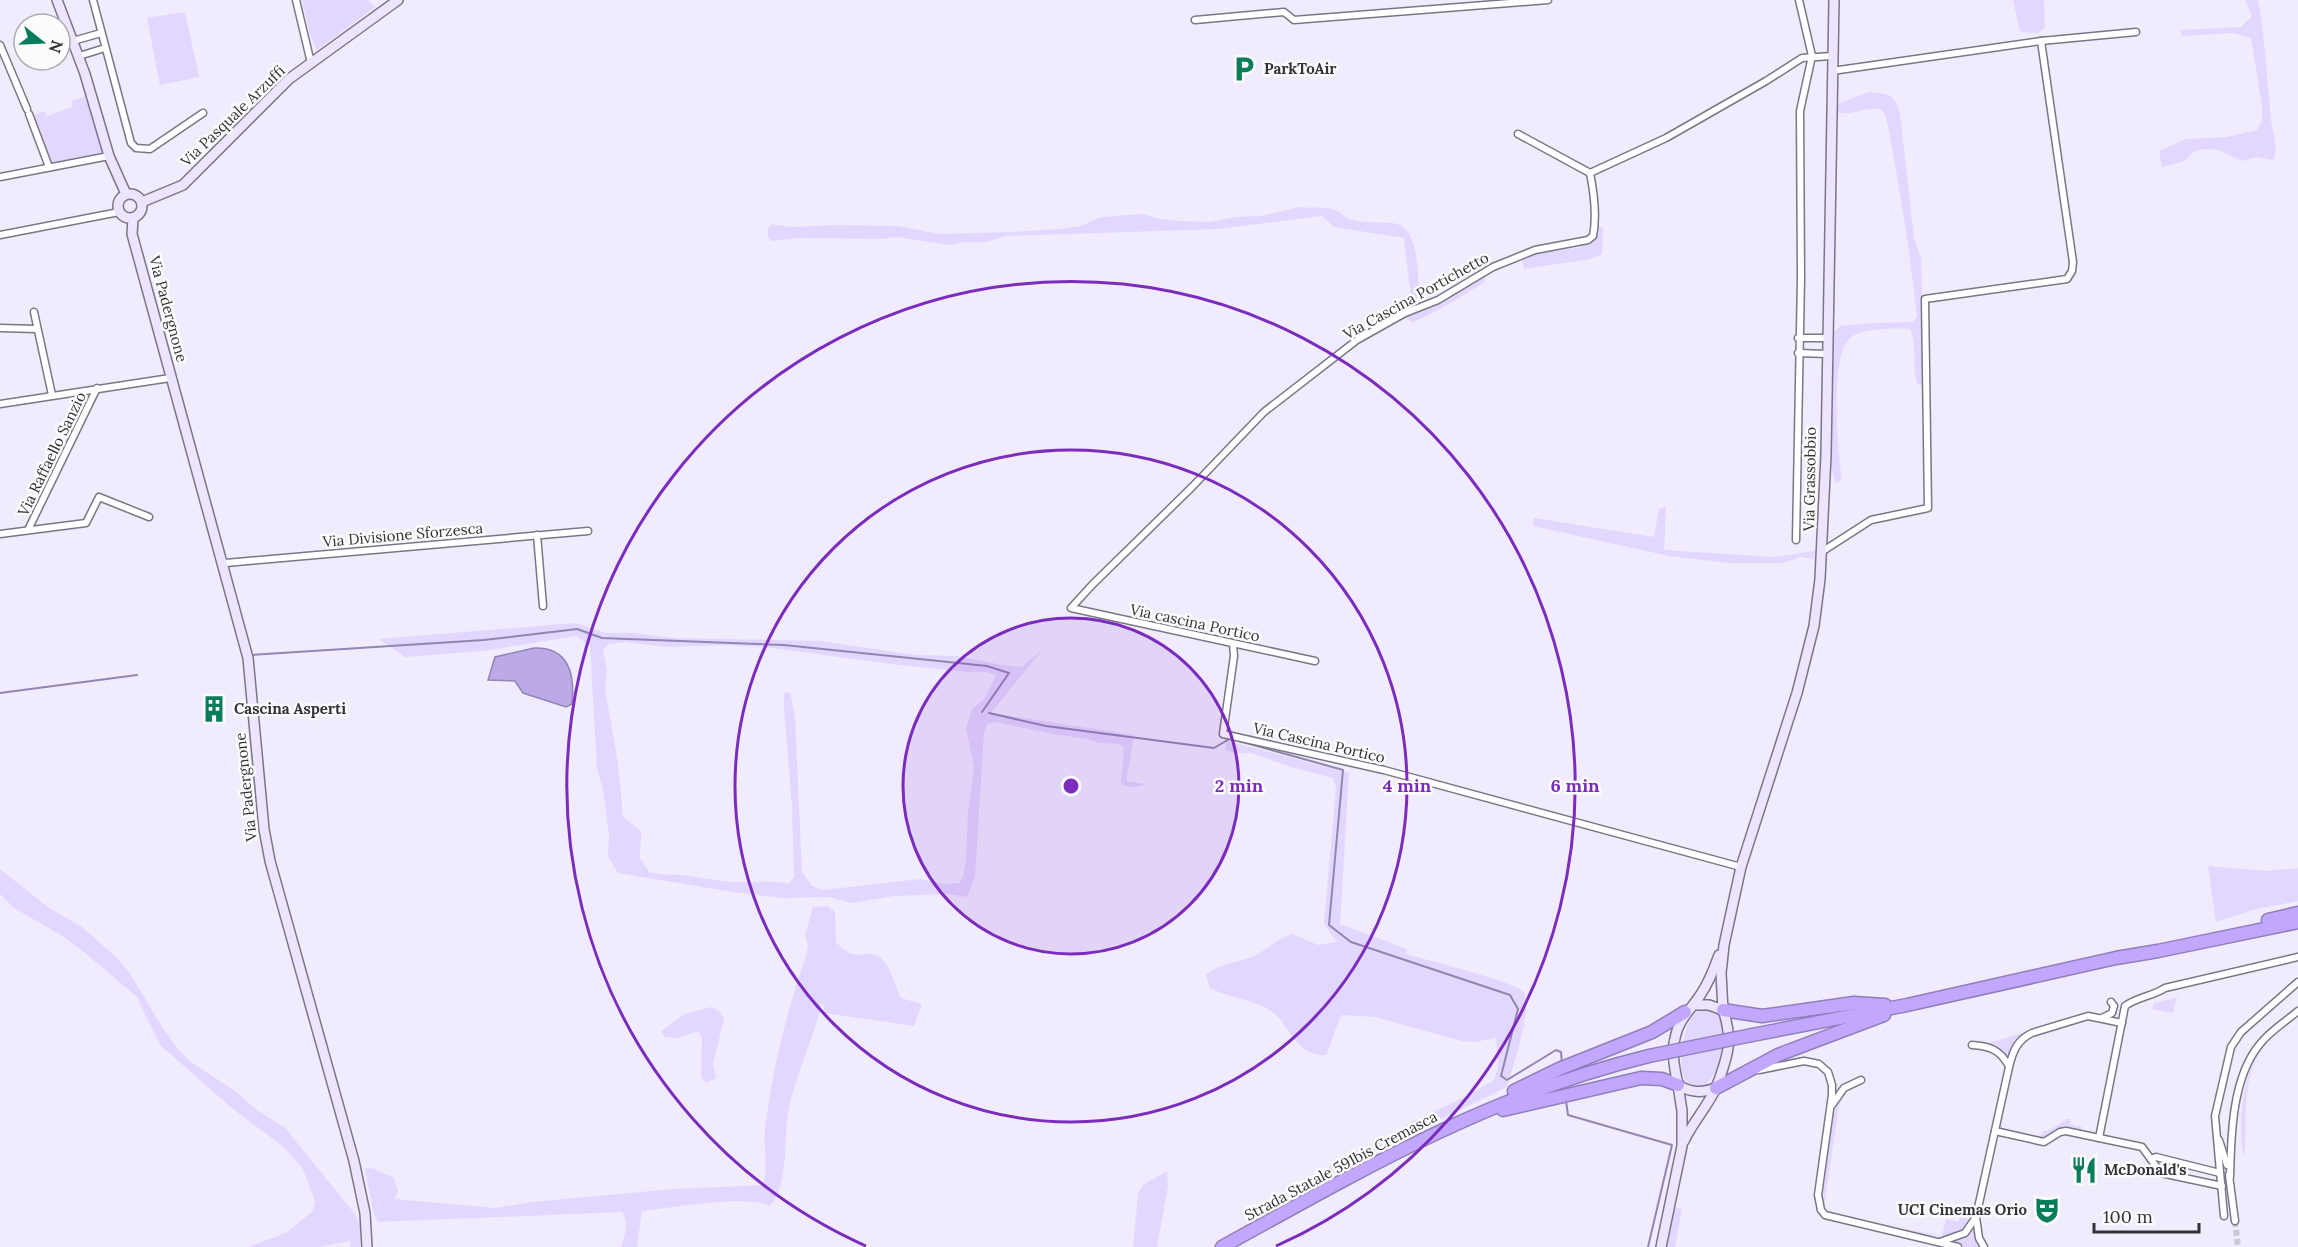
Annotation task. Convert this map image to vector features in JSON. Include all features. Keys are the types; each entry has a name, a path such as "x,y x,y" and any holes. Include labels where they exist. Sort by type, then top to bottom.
{"highway":[{"path":"2116,958 2156,945 2298,913"},
{"path":"1716,1088 1778,1055 1811,1041 1863,1024 1907,1005 2116,958 2298,922"},
{"path":"1723,1010 1762,1016 1854,1004 1907,1005"},
{"name":"Strada Statale 591bis Cremasca","path":"1222,1247 1392,1154 1514,1098 1559,1082 1649,1056 1907,1005"},
{"path":"1467,1119 1505,1095 1559,1069 1652,1032 1690,1008"},
{"path":"1467,1119 1641,1078 1662,1079 1678,1085"}],"street":[{"path":"57,0 79,56 109,156 126,195"},
{"path":"93,0 128,138 136,148 150,149 203,112"},
{"path":"296,0 311,63"},
{"name":"Via Pasquale Arzuffi","path":"142,202 183,185 289,79 398,0"},
{"path":"1196,20 1284,12 1294,20 1548,0"},
{"path":"1796,540 1798,338 1801,278 1800,111 1812,56 1799,0"},
{"name":"Via Grassobbio","path":"1724,945 1740,867 1797,693 1817,609 1823,551 1834,0"},
{"path":"1832,71 2041,41 2136,32"},
{"path":"73,41 101,33"},
{"path":"1823,551 1871,520 1928,508 1925,299 2067,279 2072,271 2073,262 2041,41"},
{"path":"0,45 49,167"},
{"path":"79,56 105,48"},
{"path":"1518,134 1590,173 1665,138 1802,58 1832,56"},
{"path":"0,177 109,156"},
{"name":"Via Cascina Portichetto","path":"1071,608 1264,412 1357,340 1405,313 1438,300 1493,267 1535,249 1588,240 1593,236 1594,193 1590,173"},
{"path":"133,194 142,202 141,213 133,219 119,212 119,202 126,195 133,194"},
{"path":"0,235 119,212"},
{"name":"Via Padergnone","path":"133,219 132,234 248,658 264,829 270,861 354,1161 365,1213 367,1247"},
{"path":"34,312 52,395"},
{"path":"0,328 37,329"},
{"path":"1798,338 1827,338"},
{"path":"1798,353 1827,354"},
{"path":"0,404 170,378"},
{"name":"Via Raffaello Sanzio","path":"28,530 97,388"},
{"path":"0,534 86,523 99,497 149,517"},
{"name":"Via Divisione Sforzesca","path":"221,560 226,563 588,531"},
{"path":"537,536 543,606"},
{"name":"Via cascina Portico","path":"1071,608 1315,662"},
{"name":"Via Cascina Portico","path":"1233,644 1234,656 1223,734 1384,770 1740,867"},
{"path":"1661,1247 1682,1146 1682,1111 1674,1062 1674,1040 1679,1025 1711,976 1724,945"},
{"path":"1682,1146 1691,1126 1710,1101 1716,1088 1730,1040 1723,1010 1721,973 1724,945"},
{"path":"2098,1138 2123,1010 2128,1003 2154,996 2165,988 2298,957"},
{"path":"2224,1216 2215,1116 2231,1047 2241,1032 2298,981"},
{"path":"2098,1018 2112,1013 2114,1008 2111,1002"},
{"path":"1690,1008 1709,1005 1723,1010"},
{"path":"2235,1221 2230,1177 2233,1120 2247,1065 2260,1043 2298,1011"},
{"path":"1984,1247 1979,1238 1976,1217 2014,1049 2025,1036 2084,1017 2122,1023"},
{"path":"1972,1045 1996,1050 2009,1066"},
{"path":"1747,1072 1804,1061 1819,1064 1828,1072 1832,1085 1818,1195 1821,1210 1825,1215 1958,1247"},
{"path":"1829,1110 1844,1088 1861,1080"},
{"path":"1678,1085 1694,1092 1716,1088"},
{"path":"1995,1131 2044,1142 2063,1131 2142,1147 2161,1173 2222,1186"},
{"path":"2217,1134 2230,1177"},
{"path":"2151,1159 2156,1157 2220,1173"},
{"path":"1939,1242 1965,1233 1976,1217"}],"shaded area":[{"path":"302,0 368,0 375,7 317,50 310,35"},
{"path":"2013,0 2044,0 2045,27 2039,33 2020,32"},
{"path":"2245,0 2258,0 2259,4 2275,145 2273,160 2256,157 2242,161 2218,150 2203,149 2193,152 2185,161 2162,167 2159,151 2186,139 2227,137 2257,130 2262,121 2262,106 2251,38 2233,33 2183,36 2180,30 2241,27 2252,16"},
{"path":"185,12 199,77 160,85 147,18"},
{"path":"1869,92 1893,98 1900,114 1914,238 1921,259 1924,384 1918,385 1916,378 1914,342 1910,329 1870,330 1850,338 1843,348 1837,383 1837,428 1842,480 1836,483 1831,467 1833,333 1840,326 1913,322 1917,317 1904,216 1886,116 1881,109 1836,112 1836,102 1840,103"},
{"path":"88,95 105,152 51,163 34,115 44,111 47,116 72,107 72,101"},
{"path":"1300,207 1328,208 1351,219 1394,223 1401,226 1407,231 1412,241 1420,289 1430,308 1484,277 1485,282 1413,322 1406,319 1412,306 1404,238 1334,227 1322,216 1218,229 1006,236 987,242 964,242 950,245 896,237 882,239 798,238 772,241 767,233 771,224 792,227 898,226 938,234 1013,232 1081,226 1098,218 1114,216 1144,214 1178,221 1210,222 1236,217 1261,216"},
{"path":"1597,225 1603,228 1602,254 1590,259 1524,269 1522,260 1539,252 1578,248 1593,240"},
{"path":"1666,506 1664,550 1774,557 1820,550 1814,556 1816,559 1801,557 1782,563 1729,563 1669,556 1533,526 1534,518 1654,537 1659,509"},
{"path":"575,623 606,633 632,633 676,638 820,641 915,655 957,656 1022,667 1042,650 991,713 1134,735 1126,781 1146,784 1127,787 1121,784 1124,748 1119,744 1099,743 996,722 988,724 984,733 975,877 967,897 949,894 894,896 852,903 828,897 782,898 733,892 618,873 608,856 609,834 603,789 597,768 590,646 576,636 483,651 405,657 379,639","holes":["627,642 667,647 722,645 764,647 891,664 987,672 996,676 984,699 972,709 966,728 974,767 968,813 966,860 963,877 959,883 947,884 920,879 823,890 812,886 802,872 795,717 790,692 784,693 792,807 794,877 789,884 768,881 726,881 649,872 640,858 641,831 623,817 618,763 605,689 607,670 603,650 609,644"]},
{"path":"534,648 555,652 567,664 571,673 572,704 566,707 523,693 515,681 488,680 495,657"},
{"path":"1227,741 1349,773 1340,924 1407,949 1406,954 1505,983 1524,992 1526,1000 1521,1039 1507,1087 1346,1166 1296,1196 1299,1185 1354,1152 1382,1141 1411,1122 1465,1097 1494,1080 1498,1067 1496,1038 1474,1042 1462,1041 1375,1017 1342,1015 1326,1055 1315,1054 1300,1045 1271,1011 1210,988 1206,975 1213,970 1254,956 1292,934 1318,945 1337,942 1324,924 1336,787 1333,778 1251,753 1234,753 1225,750"},
{"path":"2208,866 2267,871 2298,868 2298,901 2256,909 2216,922"},
{"path":"0,869 49,908 82,927 116,957 130,974 164,1030 191,1062 285,1128 355,1214 360,1225 360,1247 351,1247 350,1241 319,1247 248,1247 286,1233 313,1211 315,1201 303,1169 285,1148 233,1109 160,1045 137,997 61,935 14,908 0,894"},
{"path":"827,906 835,912 836,942 849,953 878,956 889,969 901,998 922,1004 914,1026 825,1013 823,1003 821,1005 789,1107 782,1177 776,1197 770,1206 745,1201 642,1211 637,1247 621,1247 626,1225 622,1212 378,1222 374,1215 365,1169 372,1168 394,1178 398,1191 394,1199 495,1208 533,1202 673,1189 763,1185 765,1129 769,1100 782,1037 806,956 808,945 805,935 813,907"},
{"path":"2178,992 2173,1013 2152,1009 2154,1003 2176,998"},
{"path":"711,1007 719,1011 724,1019 713,1064 716,1078 706,1083 701,1077 702,1037 698,1031 677,1038 665,1037 661,1031 685,1014"},
{"path":"1702,1008 1718,1013 1724,1022 1725,1043 1720,1063 1710,1080 1696,1088 1689,1085 1684,1078 1682,1051 1688,1024"},
{"path":"2025,1032 2015,1040 2007,1058 1997,1047 1989,1043"},
{"path":"2254,1063 2247,1089 2244,1157 2241,1117 2245,1087"},
{"path":"1847,1090 1839,1106 1824,1207 1822,1195 1831,1123 1840,1098"},
{"path":"2067,1119 2071,1119 2070,1124 2082,1127 2081,1131 2061,1128 2044,1138 2002,1129 2000,1127 2003,1123 2002,1128 2041,1136 2043,1131 2048,1131"},
{"path":"1167,1171 1168,1186 1157,1247 1133,1247 1138,1194 1143,1185"},
{"path":"1672,1207 1682,1209 1675,1247 1664,1247"},
{"path":"1974,1209 1970,1221 1964,1229 1956,1234 1942,1236 1946,1219 1958,1222 1960,1217 1970,1219"},
{"path":"1974,1226 1981,1247 1966,1247 1950,1243 1962,1237"},
{"path":"1905,1229 1942,1236 1927,1235"}],"waterway":[{"path":"251,655 484,640 577,629 602,638 784,645 987,666 1009,673 982,712"},
{"path":"0,693 137,675"},
{"path":"989,713 1046,726 1214,748 1231,738"},
{"path":"1239,741 1343,770 1329,925 1351,942 1510,995 1518,1009 1501,1076 1507,1080 1556,1050 1561,1052 1562,1064"},
{"path":"1566,1101 1568,1115 1672,1145 1648,1247"}],"tunnel":[{"path":"2235,1221 2238,1247"}],"place":[{"name":"ParkToAir","path":"1244,69"},
{"name":"Cascina Asperti","path":"214,709"},
{"name":"McDonald's","path":"2084,1170"},
{"name":"UCI Cinemas Orio","path":"2047,1210"}]}
